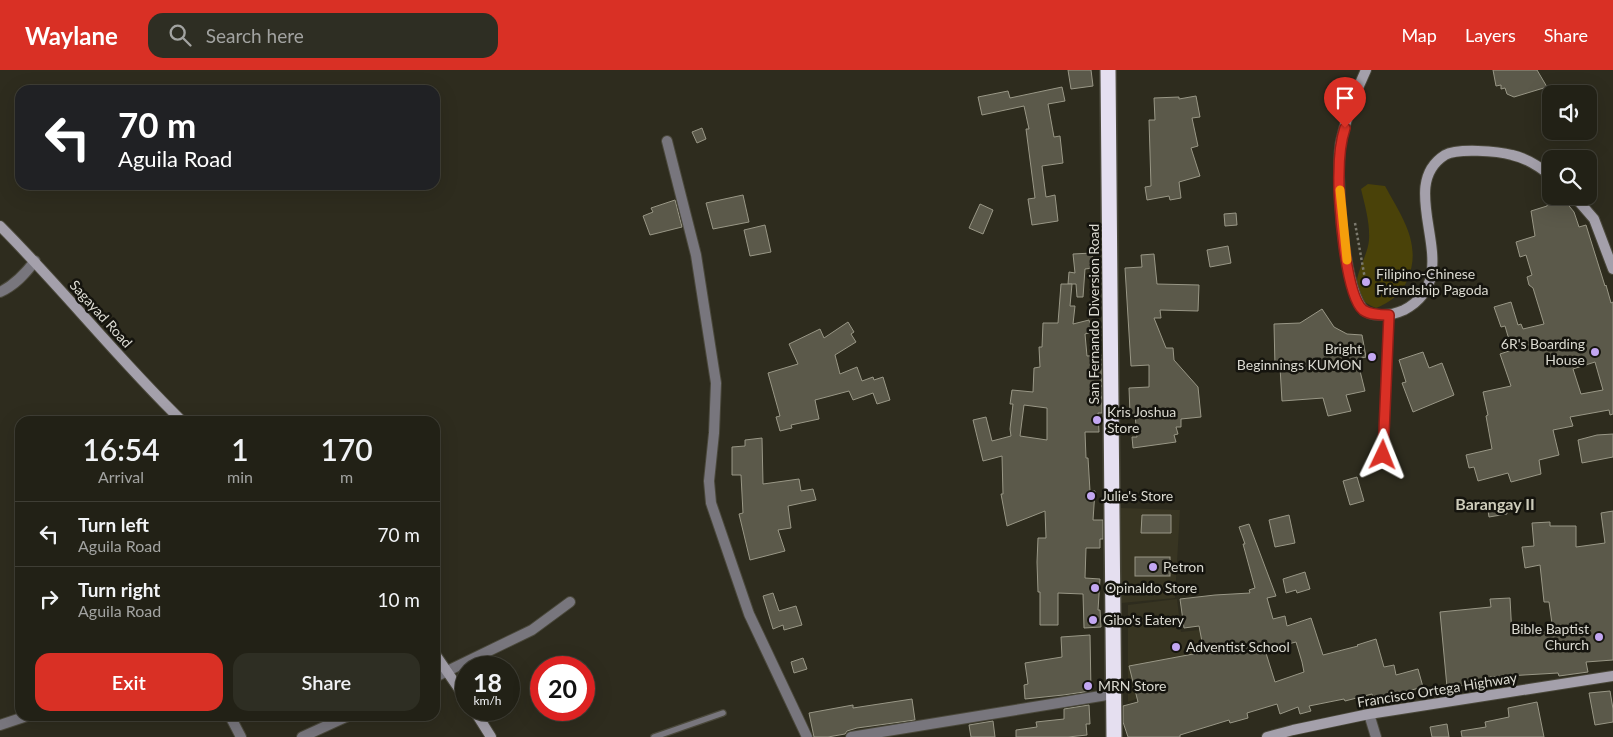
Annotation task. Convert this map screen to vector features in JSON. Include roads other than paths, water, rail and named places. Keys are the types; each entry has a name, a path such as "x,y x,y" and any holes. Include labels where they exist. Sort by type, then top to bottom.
{"highway":[{"name":"San Fernando Diversion Road","path":"1108,70 1114,737"}],"street":[{"path":"1366,70 1341,142 1339,175 1348,274 1353,292 1362,309 1375,315 1389,315 1403,310 1426,292 1431,277 1432,261 1431,236 1424,200 1428,176 1439,160 1452,152 1468,150 1512,154 1542,169"},
{"path":"667,141 696,256 716,383 714,433 709,481 711,503 749,614 807,737"},
{"path":"1582,205 1594,219 1613,270"},
{"name":"Sagayad Road","path":"0,226 35,261 154,394 177,416"},
{"path":"0,292 24,276 35,261"},
{"path":"440,675 532,630 570,602"},
{"path":"440,661 455,682"},
{"name":"Francisco Ortega Highway","path":"1267,737 1369,714 1613,676"},
{"path":"851,737 1113,694"},
{"path":"1369,714 1376,737"},
{"path":"0,725 15,720"},
{"path":"233,721 241,737"},
{"path":"302,737 337,721"},
{"path":"481,721 491,737"}],"lane":[{"path":"1383,455 1389,315"},
{"path":"654,737 723,713"}],"place":[{"name":"Filipino-Chinese Friendship Pagoda","path":"1366,282"},
{"name":"6R's Boarding House","path":"1595,352"},
{"name":"Bright Beginnings KUMON","path":"1372,357"},
{"name":"Kris Joshua Store","path":"1097,420"},
{"name":"Julie's Store","path":"1091,496"},
{"name":"Petron","path":"1153,567"},
{"name":"Opinaldo Store","path":"1095,588"},
{"name":"Gibo's Eatery","path":"1093,620"},
{"name":"Bible Baptist Church","path":"1599,637"},
{"name":"Adventist School","path":"1176,647"},
{"name":"MRN Store","path":"1088,686"}],"district":[{"name":"Barangay II","path":"1495,504"}]}
